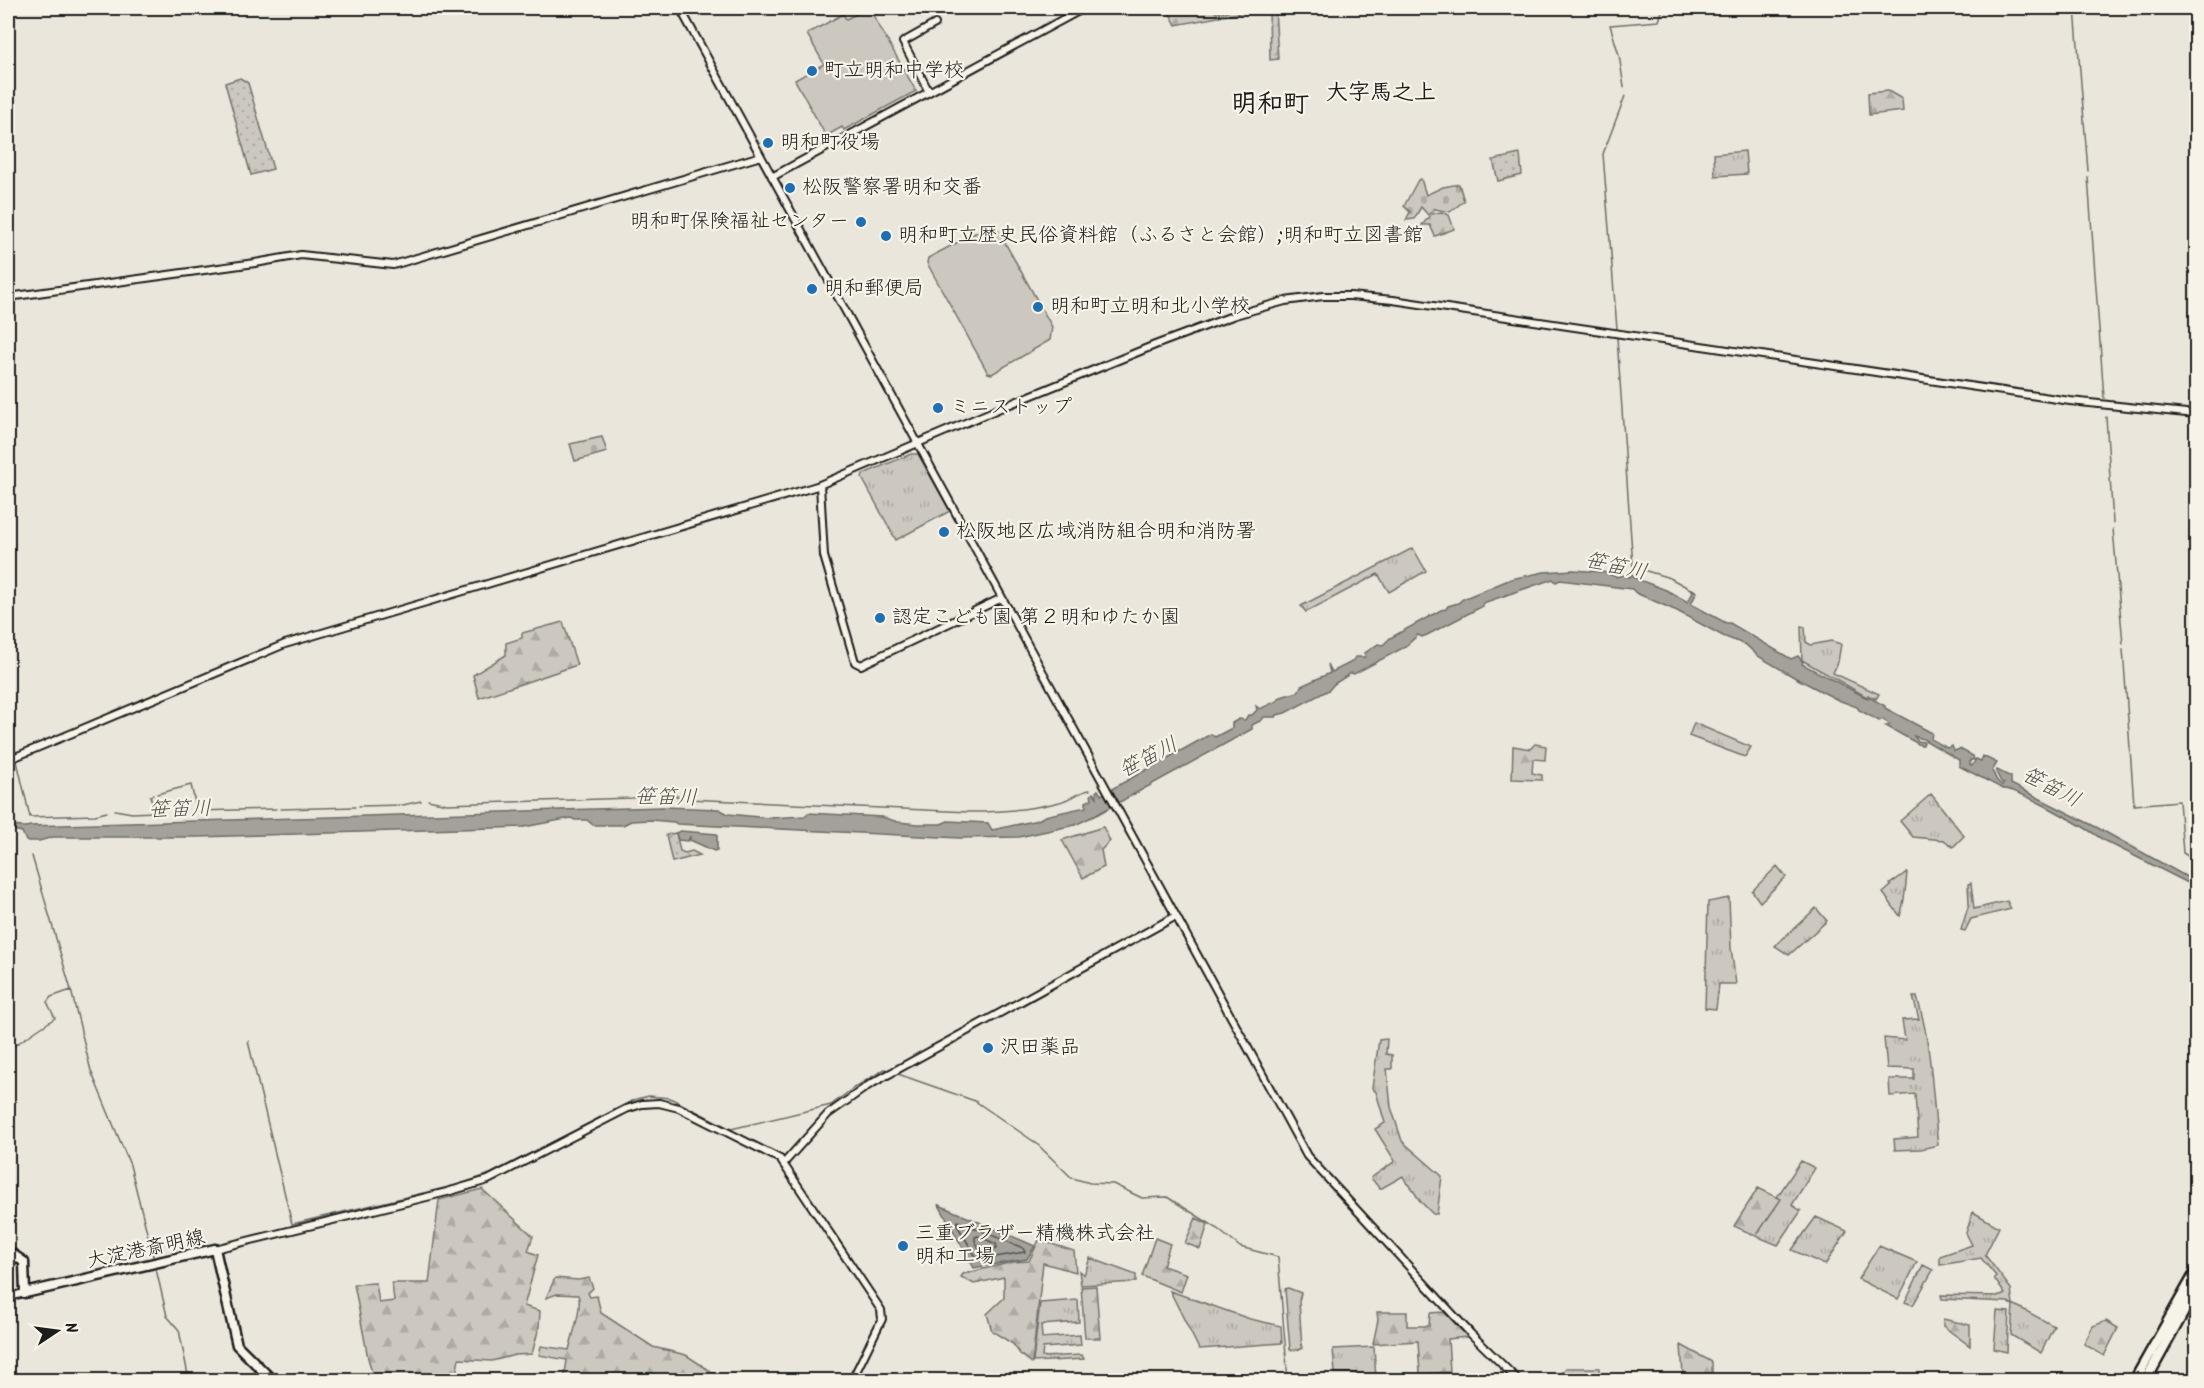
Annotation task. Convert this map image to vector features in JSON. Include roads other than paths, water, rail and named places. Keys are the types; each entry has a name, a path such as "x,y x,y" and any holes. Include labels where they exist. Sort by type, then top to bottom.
{"highway":[{"path":"2135,1380 2196,1272"},
{"path":"2146,1380 2196,1289"}],"main road":[{"name":"大淀港斎明線","path":"25,1293 215,1249 237,1345 272,1380"},
{"path":"8,1251 24,1262 25,1293"}],"street":[{"path":"680,8 1307,1156 1471,1334 1518,1380"},
{"path":"772,177 1084,8"},
{"path":"929,92 903,42 935,24"},
{"path":"8,297 301,255 393,265 761,156"},
{"path":"8,760 285,644 820,485 1146,348 1235,315 1285,302 1323,296 1393,300 2046,398 2196,414"},
{"path":"820,485 824,556 855,662 861,665 1002,598"},
{"path":"784,1163 828,1114 851,1096 892,1071 1176,916"},
{"path":"215,1249 488,1180 626,1109 648,1103 664,1104 679,1108 764,1149 784,1163 883,1313 852,1380"},
{"path":"8,1297 25,1293"}],"water":[{"path":"1573,570 1603,572 1616,577 1623,575 1630,577 1632,573 1634,578 1666,590 1688,602 1693,592 1692,589 1697,592 1691,604 1730,623 1791,659 1798,656 1802,664 1869,697 1932,733 1931,739 1947,748 1952,746 1954,751 1960,749 1973,756 1974,760 1970,760 1970,765 1972,766 1976,759 1981,761 1983,756 1997,763 1992,771 1996,780 2002,785 2004,783 2001,782 1997,770 2011,777 2011,784 2098,828 2196,882 2196,887 2103,840 2037,802 2003,789 1959,766 1959,760 1923,739 1914,736 1918,741 1924,742 1920,745 1886,726 1890,725 1883,719 1879,721 1857,707 1838,700 1794,677 1758,656 1746,645 1723,636 1632,589 1560,580 1556,582 1553,579 1483,603 1483,606 1427,635 1422,637 1418,635 1405,647 1354,674 1351,673 1329,690 1276,717 1264,717 1252,725 1252,729 1098,814 1075,825 1019,837 960,838 677,824 651,820 631,821 623,825 593,825 587,820 571,818 524,827 198,837 53,837 39,841 26,841 22,832 8,829 8,826 663,807 719,809 728,814 769,818 805,816 808,813 882,817 898,822 918,824 941,824 948,821 988,823 992,830 1086,807 1086,802 1092,799 1093,793 1097,797 1098,790 1101,795 1211,734 1215,737 1232,728 1232,723 1239,719 1245,720 1248,715 1252,715 1257,710 1256,706 1260,709 1281,697 1298,692 1301,686 1330,673 1328,664 1332,672 1350,663 1356,657 1365,657 1365,653 1378,644 1383,645 1390,638 1463,599 1511,579 1544,572"},
{"path":"680,831 717,834 717,850 714,851 690,840 690,836 688,841 678,840 676,833"},
{"path":"939,1205 1035,1246 1027,1259 974,1268"}],"waterway":[{"path":"1624,87 1619,55 1610,25 1659,21 1663,8"},
{"path":"2075,8 2088,171"},
{"path":"1617,329 1603,154 1625,96"},
{"path":"2088,177 2104,398"},
{"name":"笹笛川","path":"1617,338 1633,567 1670,578 1692,590"},
{"path":"2106,417 2113,523"},
{"path":"2113,529 2123,644"},
{"path":"2123,649 2134,805 2179,801 2183,853 2196,861"},
{"path":"8,723 15,752"},
{"path":"17,761 30,817 95,815 107,812"},
{"name":"笹笛川","path":"157,794 191,785 197,811 276,809"},
{"name":"笹笛川","path":"663,792 687,799 969,812 1037,807 1060,802 1090,790"},
{"name":"笹笛川","path":"428,800 447,804 633,798 655,792"},
{"name":"笹笛川","path":"115,810 132,813 155,812 150,796 153,795"},
{"path":"359,806 403,805 421,801"},
{"path":"281,809 355,807"},
{"path":"32,856 71,990"},
{"path":"8,1050 55,1018 47,1002 51,997 71,990 91,1071 130,1165 154,1260"},
{"path":"248,1041 292,1224 457,1185 490,1174 636,1099 649,1096 670,1098 731,1129 831,1105 885,1069 890,1071"},
{"path":"895,1073 975,1101 1036,1143 1072,1178 1090,1183 1113,1184 1142,1198 1167,1197 1215,1227 1240,1247 1278,1257 1288,1380"},
{"path":"156,1269 167,1316 179,1330 189,1380"}],"place":[{"name":"町立明和中学校","path":"812,71"},
{"name":"明和町役場","path":"768,143"},
{"name":"松阪警察署明和交番","path":"790,188"},
{"name":"明和町保険福祉センター","path":"861,222"},
{"name":"明和町立歴史民俗資料館（ふるさと会館）;明和町立図書館","path":"886,236"},
{"name":"明和郵便局","path":"812,289"},
{"name":"明和町立明和北小学校","path":"1038,307"},
{"name":"ミニストップ","path":"938,408"},
{"name":"松阪地区広域消防組合明和消防署","path":"944,532"},
{"name":"認定こども園 第２明和ゆたか園","path":"880,618"},
{"name":"沢田薬品","path":"988,1048"},
{"name":"三重ブラザー精機株式会社 明和工場","path":"903,1246"}],"district":[{"name":"大字馬之上","path":"1381,93"},
{"name":"明和町","path":"1270,105"}]}
